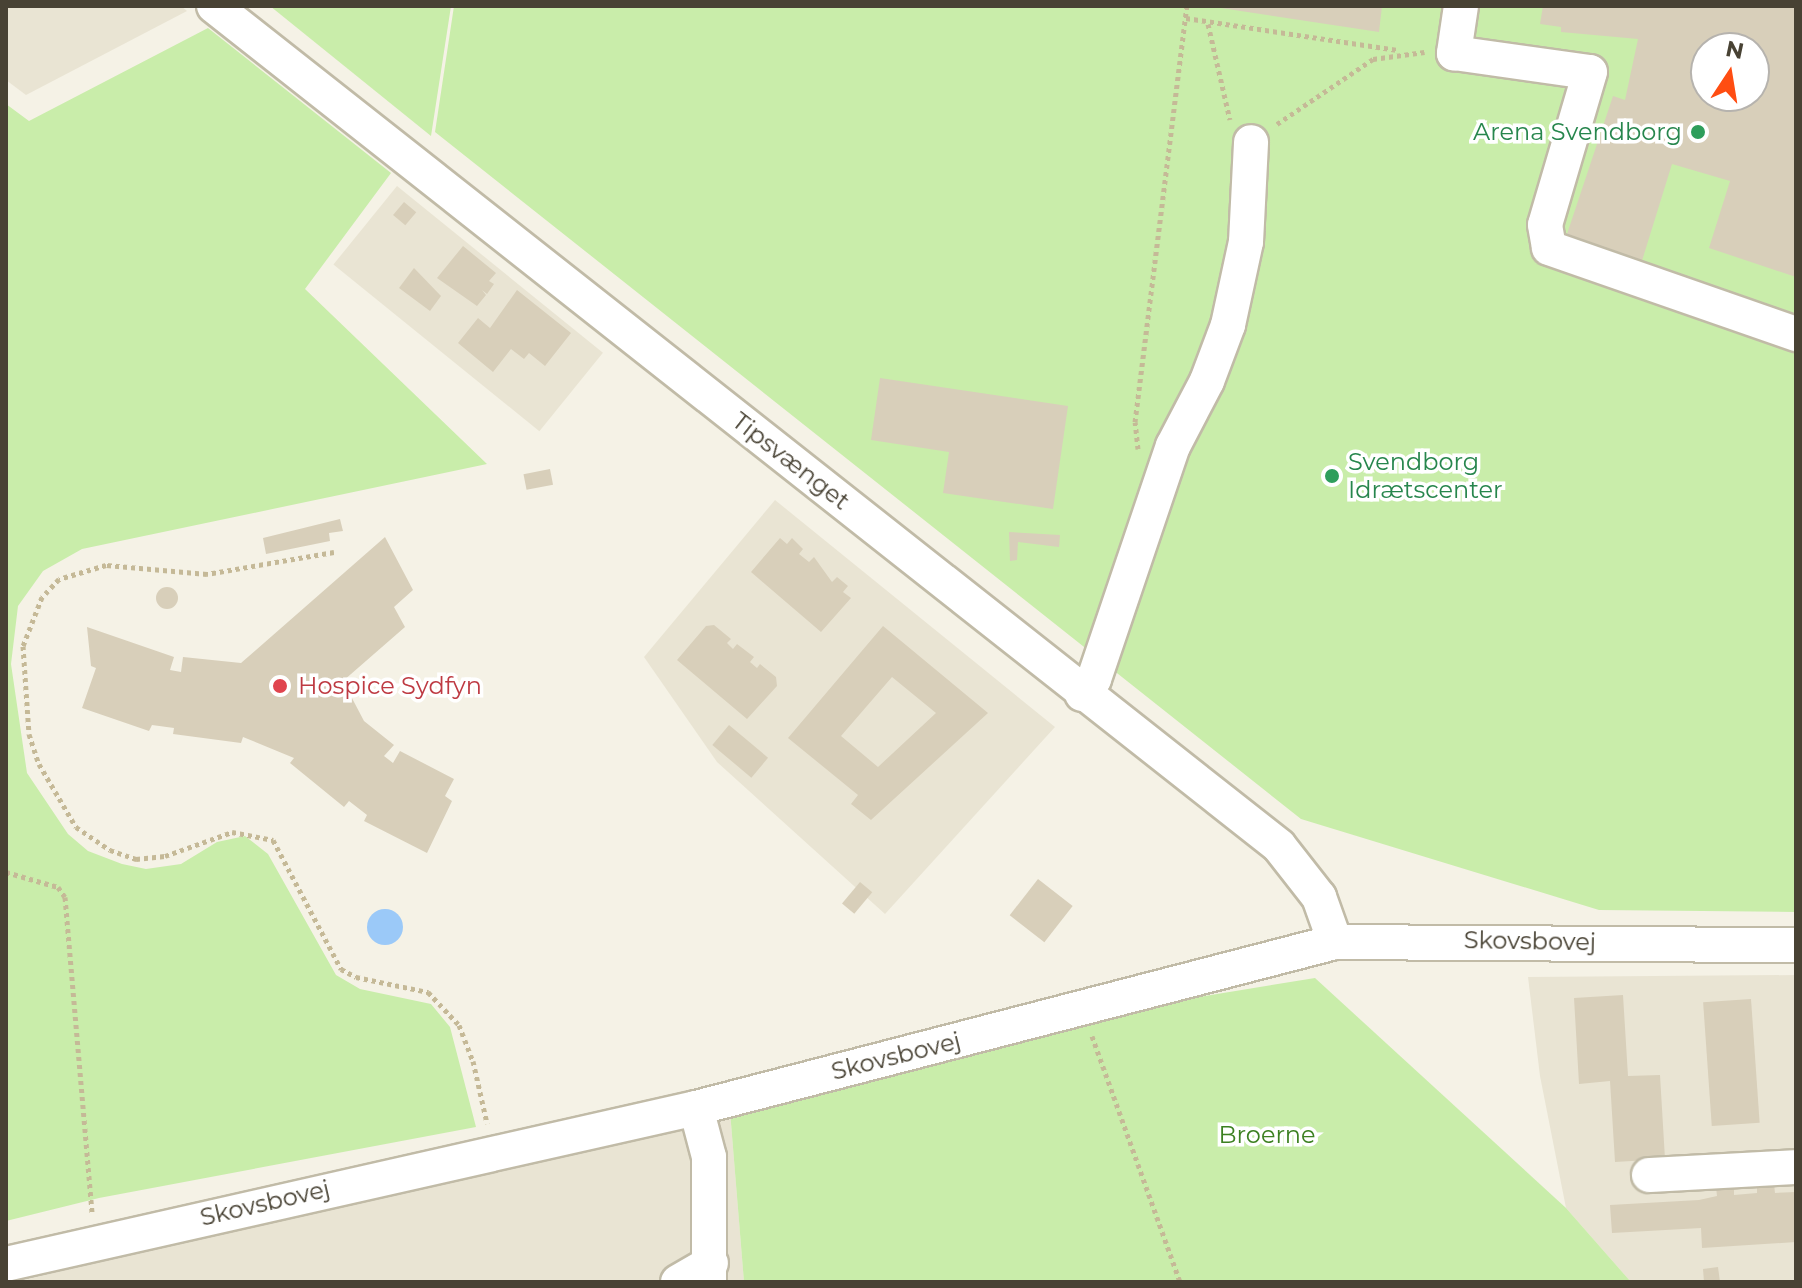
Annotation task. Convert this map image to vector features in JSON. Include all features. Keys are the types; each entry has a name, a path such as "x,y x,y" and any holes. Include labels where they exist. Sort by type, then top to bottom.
{"street":[{"name":"Tipsvænget","path":"214,6 1082,694 1279,846 1319,897 1335,942"},
{"path":"1461,6 1454,53 1590,72 1545,225 1549,248 1796,334"},
{"path":"1082,694 1094,679 1164,469 1228,325 1246,242 1251,142"},
{"name":"Skovsbovej","path":"6,1264 696,1108 1335,942 1796,945"},
{"path":"678,1282 710,1272 709,1157 696,1108"},
{"path":"1649,1175 1796,1167"}],"path":[{"path":"1135,422 1187,6"},
{"path":"1186,18 1208,24 1405,51 1454,53"},
{"path":"1208,24 1229,119 1251,142 1361,65 1405,51"},
{"path":"334,552 207,574 106,565 59,579 42,597 23,646 29,734 39,764 76,827 110,850 136,859 165,856 232,832 273,840 341,969 356,977 428,992 459,1025 473,1061 493,1152"},
{"path":"6,872 58,887 65,897 94,1242"},
{"path":"1082,1008 1180,1282"}],"shaded area":[{"path":"6,6 181,6 187,11 26,95 6,80"},
{"path":"397,186 603,353 539,431 333,264"},
{"path":"775,500 1055,727 885,914 717,762 644,657"},
{"path":"1796,975 1796,1282 1631,1282 1566,1208 1540,1076 1528,977"},
{"path":"730,1111 744,1282 16,1282"}],"green space":[{"path":"270,6 451,6 431,136"},
{"name":"Svendborg Idrætscenter","path":"454,6 1796,6 1796,912 1599,910 1301,819 435,132"},
{"path":"208,28 391,173 305,289 487,464 82,549 43,571 18,606 11,664 27,773 68,834 88,851 122,864 146,869 181,864 217,842 245,836 268,854 336,975 360,989 431,1004 450,1027 476,1127 99,1198 6,1221 6,104 29,121"},
{"name":"Broerne","path":"1315,978 1566,1208 1631,1282 744,1282 730,1111 1077,1017"}],"water":[{"path":"385,909 398,914 403,927 398,940 385,945 372,940 367,927 372,914"}],"building":[{"path":"1208,6 1382,6 1379,32"},
{"name":"Arena Svendborg","path":"1543,6 1796,6 1796,277 1709,248 1730,181 1672,164 1641,264 1565,240 1613,96 1625,100 1638,39 1561,32 1561,27 1540,24"},
{"path":"404,202 416,212 405,225 393,215"},
{"path":"463,246 496,273 489,281 494,284 487,294 482,290 486,295 477,306 437,278"},
{"path":"414,268 441,296 430,311 399,288"},
{"path":"517,290 571,333 545,366 529,353 524,359 511,349 493,372 458,343 478,318 490,328"},
{"path":"880,378 1068,406 1053,509 943,493 949,452 871,440"},
{"path":"550,469 553,485 527,490 523,474"},
{"path":"340,519 343,531 329,533 330,541 266,554 263,538"},
{"path":"1009,532 1060,535 1059,547 1018,542 1017,560 1010,561"},
{"path":"385,537 413,590 394,607 405,627 343,681 364,721 394,745 384,756 393,763 400,751 454,779 445,796 452,801 427,853 364,821 367,815 349,801 344,807 290,763 294,758 243,737 241,743 173,734 174,728 152,725 149,731 82,708 96,668 91,666 87,627 174,657 170,670 181,672 183,657 241,663"},
{"path":"780,538 787,544 792,538 803,549 799,554 809,562 814,557 832,582 837,577 848,586 843,592 851,598 821,632 751,572"},
{"path":"167,587 175,590 178,598 175,606 167,609 159,606 156,598 159,590"},
{"path":"714,625 731,639 727,643 733,649 737,644 754,657 750,662 757,668 760,664 776,677 777,686 747,719 677,660 706,626"},
{"path":"883,626 988,713 871,820 851,804 858,795 788,738","holes":["892,677 936,713 878,767 841,736"]},
{"path":"729,725 768,758 751,778 712,745"},
{"path":"1038,879 1073,906 1044,942 1010,915"},
{"path":"860,882 872,892 854,914 842,903"},
{"path":"1623,995 1628,1076 1660,1075 1665,1159 1615,1162 1610,1081 1579,1084 1574,998"},
{"path":"1751,999 1760,1123 1712,1126 1703,1002"},
{"path":"1774,1184 1775,1193 1796,1192 1796,1242 1702,1248 1701,1228 1612,1233 1610,1205 1699,1200 1717,1196 1716,1187 1734,1186 1734,1195 1757,1193 1757,1185"},
{"path":"1718,1267 1720,1282 1704,1282 1703,1269"}],"place":[{"name":"Arena Svendborg","path":"1698,132"},
{"name":"Svendborg Idrætscenter","path":"1332,476"},
{"name":"Hospice Sydfyn","path":"280,686"}]}
